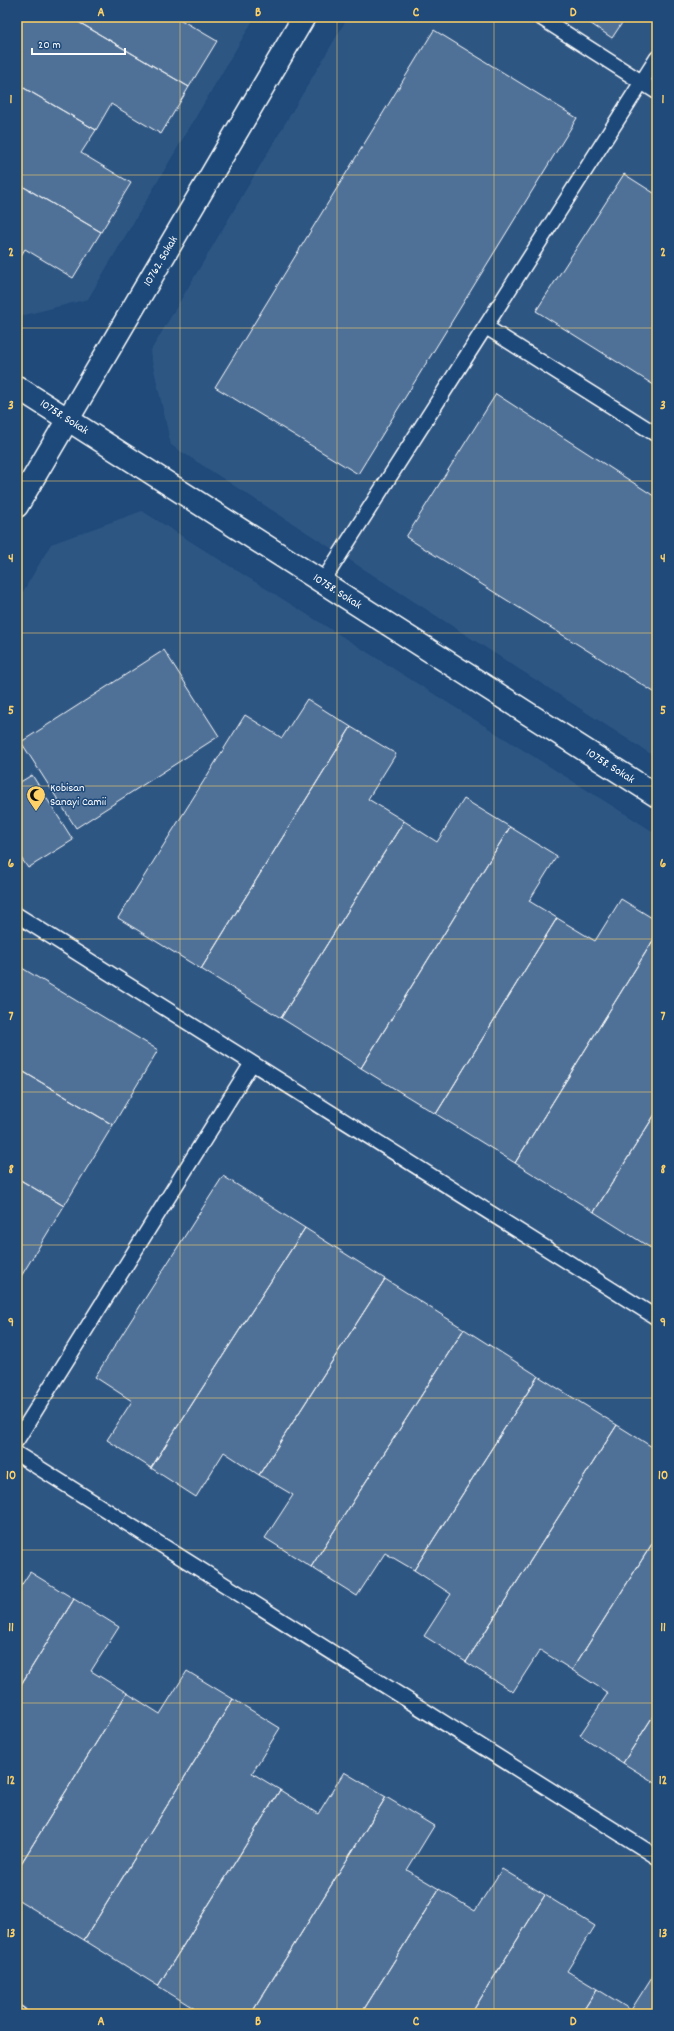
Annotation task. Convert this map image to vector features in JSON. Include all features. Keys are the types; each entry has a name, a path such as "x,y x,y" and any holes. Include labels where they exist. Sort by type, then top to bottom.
{"street":[{"name":"10762. Sokak","path":"17,506 304,17"},
{"name":"10758. Sokak","path":"17,387 323,581 657,796"}],"lane":[{"path":"540,17 657,92"},
{"path":"323,581 657,58"},
{"path":"486,327 657,435"},
{"path":"17,915 657,1318"},
{"path":"17,1440 252,1063"},
{"path":"17,1454 657,1857"}],"shaded area":[{"path":"17,17 255,17 88,299 17,317"},
{"path":"348,17 657,17 657,758 171,445 150,352"},
{"path":"142,511 657,834 657,2014 17,2014 17,602 51,544"}],"building":[{"path":"17,17 70,17 189,87 161,134 111,104 96,130 17,84"},
{"path":"70,17 176,17 217,41 189,87"},
{"path":"581,17 626,17 612,38"},
{"path":"434,30 577,118 358,474 215,387"},
{"path":"17,84 96,130 81,153 131,183 101,232 17,183"},
{"path":"624,174 657,195 657,387 536,311"},
{"path":"17,183 101,232 73,278 25,249 17,262"},
{"path":"496,394 657,498 657,694 406,537"},
{"path":"164,650 219,736 76,828 21,742"},
{"path":"307,699 351,727 201,969 118,918 245,715 282,738"},
{"path":"351,727 396,754 368,799 404,821 281,1018 201,969"},
{"name":"Kobisan Sanayi Camii","path":"32,775 73,840 28,868 17,852 17,784"},
{"path":"464,799 510,827 361,1068 281,1018 404,821 437,842"},
{"path":"510,827 557,856 529,901 557,918 436,1114 361,1068"},
{"path":"621,899 657,921 657,934 515,1163 436,1114 557,918 595,941"},
{"path":"657,934 657,1111 594,1212 515,1163"},
{"path":"17,965 158,1050 113,1125 17,1068"},
{"path":"17,1068 113,1125 64,1206 17,1178"},
{"path":"657,1111 657,1252 594,1212"},
{"path":"223,1176 305,1228 151,1468 107,1440 132,1401 95,1377"},
{"path":"17,1178 64,1206 17,1283"},
{"path":"305,1228 385,1279 259,1475 224,1452 196,1497 151,1468"},
{"path":"385,1279 464,1329 311,1567 265,1538 293,1495 259,1475"},
{"path":"464,1329 538,1376 414,1570 385,1553 357,1596 311,1567"},
{"path":"538,1376 617,1425 466,1662 424,1636 451,1594 414,1570"},
{"path":"617,1425 657,1450 657,1536 572,1670 540,1650 513,1692 466,1662"},
{"path":"657,1536 657,1710 623,1763 580,1735 608,1693 572,1670"},
{"path":"30,1572 74,1599 17,1691 17,1592"},
{"path":"74,1599 119,1627 91,1671 127,1693 17,1870 17,1691"},
{"path":"187,1671 233,1699 84,1940 17,1899 17,1870 127,1693 160,1714"},
{"path":"233,1699 280,1728 252,1773 280,1790 158,1986 84,1940"},
{"path":"657,1710 657,1784 623,1763"},
{"path":"344,1772 386,1797 251,2014 203,2014 158,1986 280,1790 318,1814"},
{"path":"386,1797 434,1826 407,1870 439,1889 361,2014 251,2014"},
{"path":"502,1869 545,1895 471,2014 361,2014 439,1889 475,1911"},
{"path":"545,1895 595,1926 567,1971 597,1989 581,2014 471,2014"},
{"path":"657,1969 657,2014 581,2014 597,1989 631,2010"}],"place":[{"name":"Kobisan Sanayi Camii","path":"36,812"}]}
